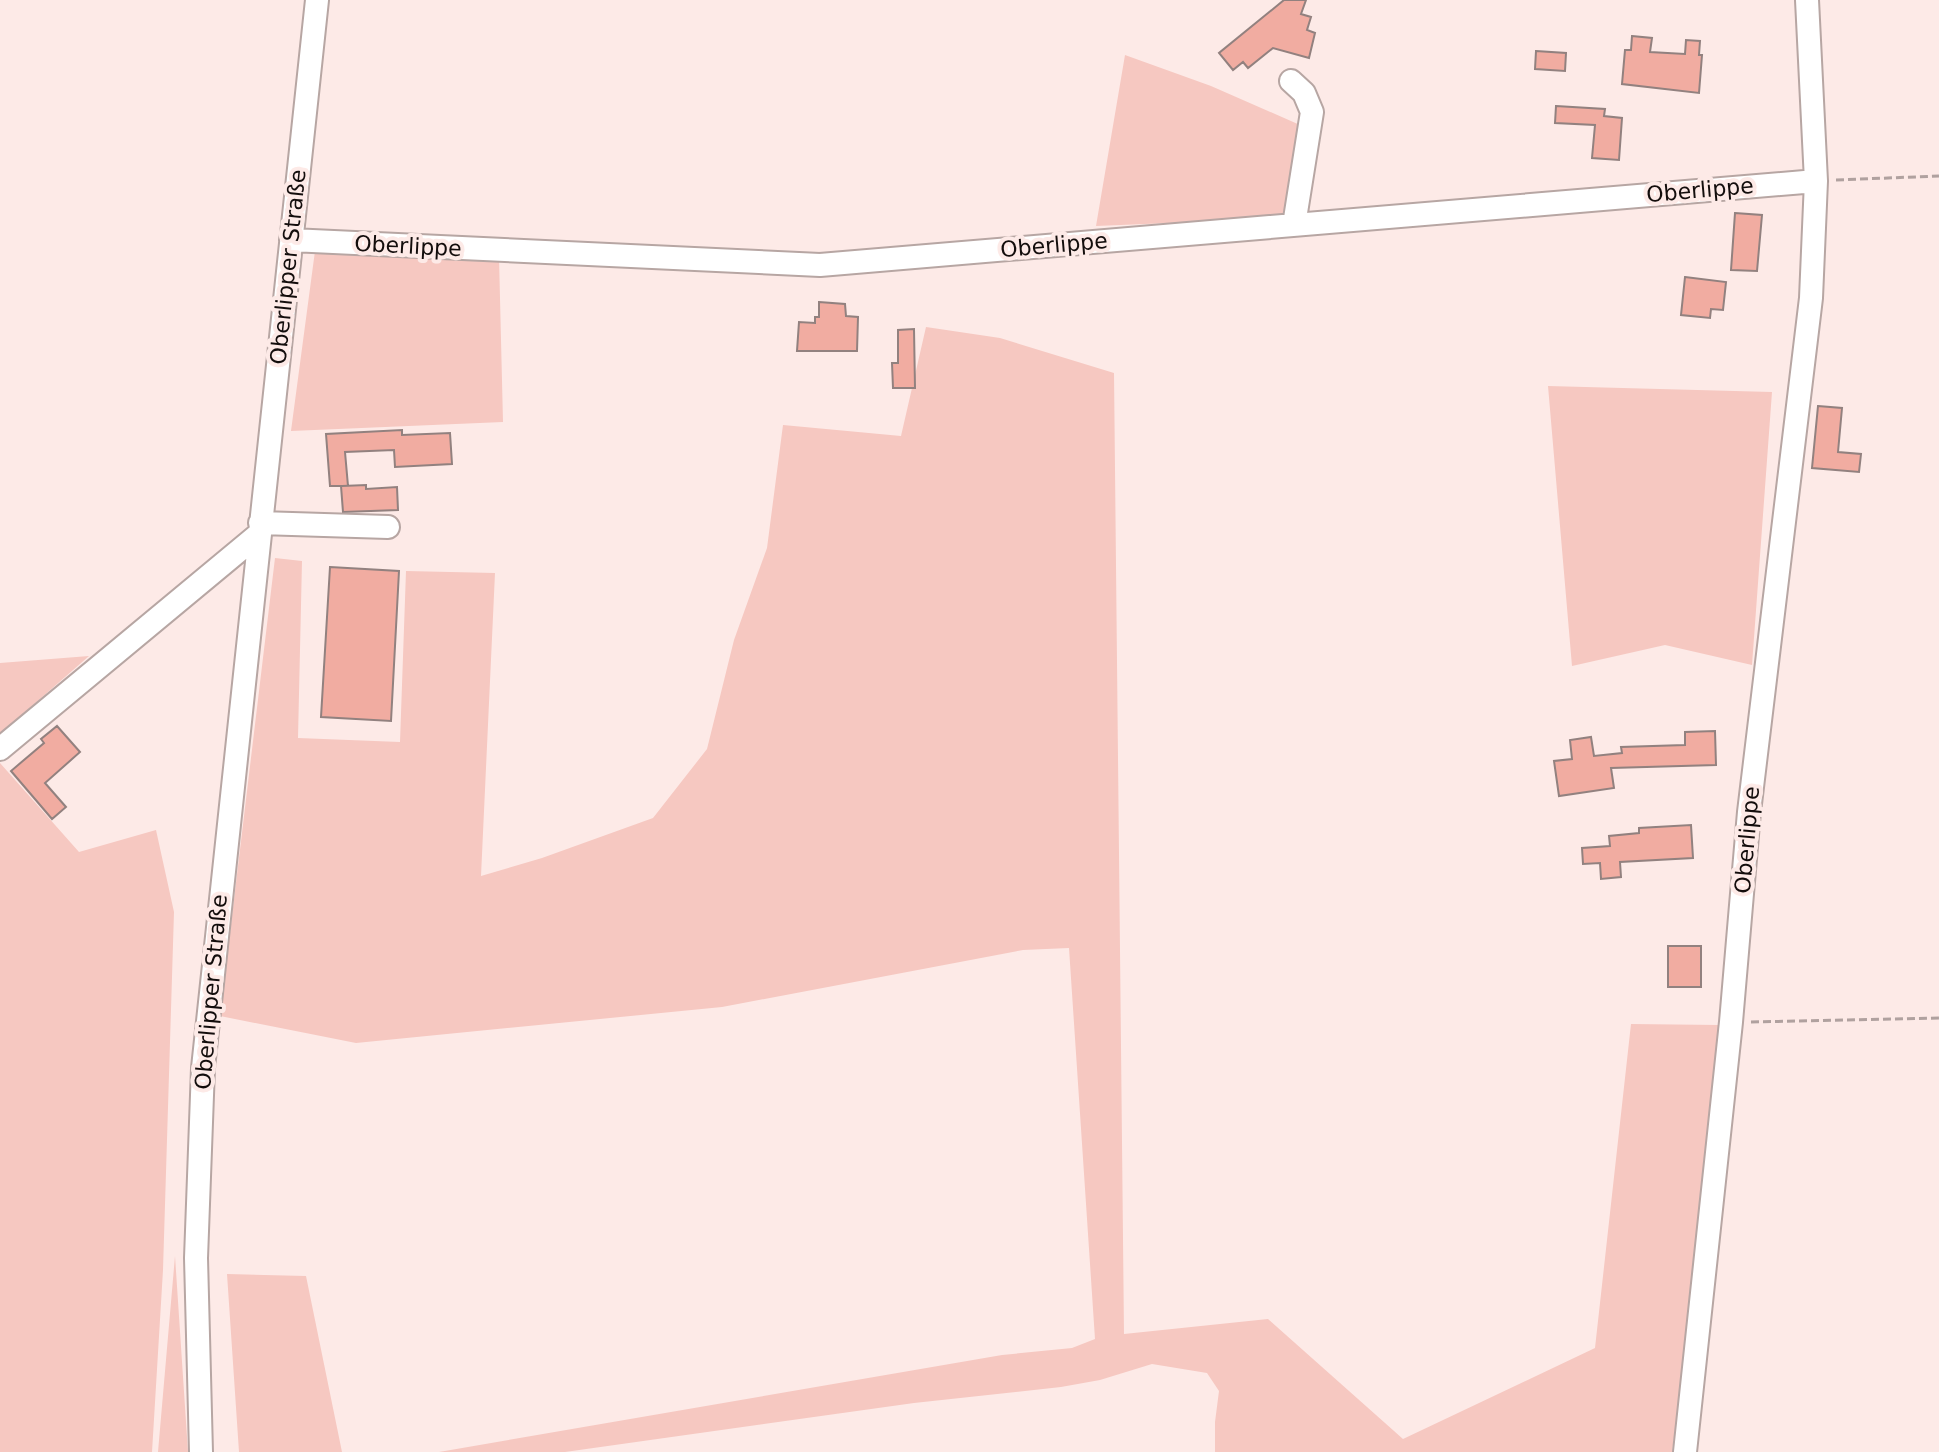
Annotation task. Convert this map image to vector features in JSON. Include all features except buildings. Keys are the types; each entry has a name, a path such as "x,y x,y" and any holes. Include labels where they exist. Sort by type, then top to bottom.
{"street":[{"name":"Oberlipper Straße","path":"201,1452 196,1258 203,1068 317,0"},
{"name":"Oberlippe","path":"1685,1452 1731,1022 1749,812 1811,298 1816,181 1807,0"},
{"path":"1291,81 1304,93 1312,112 1294,225"},
{"name":"Oberlippe","path":"291,240 820,265 1816,181"},
{"path":"0,749 259,529 388,527"}],"path":[{"path":"1816,181 1939,176"},
{"path":"1731,1022 1939,1018"}],"shaded area":[{"path":"1125,55 1211,86 1300,125 1290,218 1096,226"},
{"path":"315,251 499,257 503,422 291,431"},
{"path":"926,327 1000,338 1114,373 1124,1334 1268,1319 1403,1439 1595,1348 1631,1024 1719,1025 1699,1252 1672,1452 1215,1452 1219,1391 1207,1373 1152,1364 1100,1380 1061,1387 914,1403 565,1452 439,1452 1002,1355 1072,1348 1095,1339 1069,948 1023,950 722,1007 356,1043 220,1016 275,558 302,561 298,738 400,742 406,571 495,573 481,876 542,858 653,818 707,749 734,640 767,548 783,425 901,436"},
{"path":"1548,386 1772,392 1752,665 1665,645 1572,666"},
{"path":"89,656 0,734 0,663"},
{"path":"0,763 79,852 156,830 174,912 163,1270 152,1452 0,1452"},
{"path":"175,1256 188,1452 158,1452"},
{"path":"227,1274 306,1276 342,1452 239,1452"}]}
